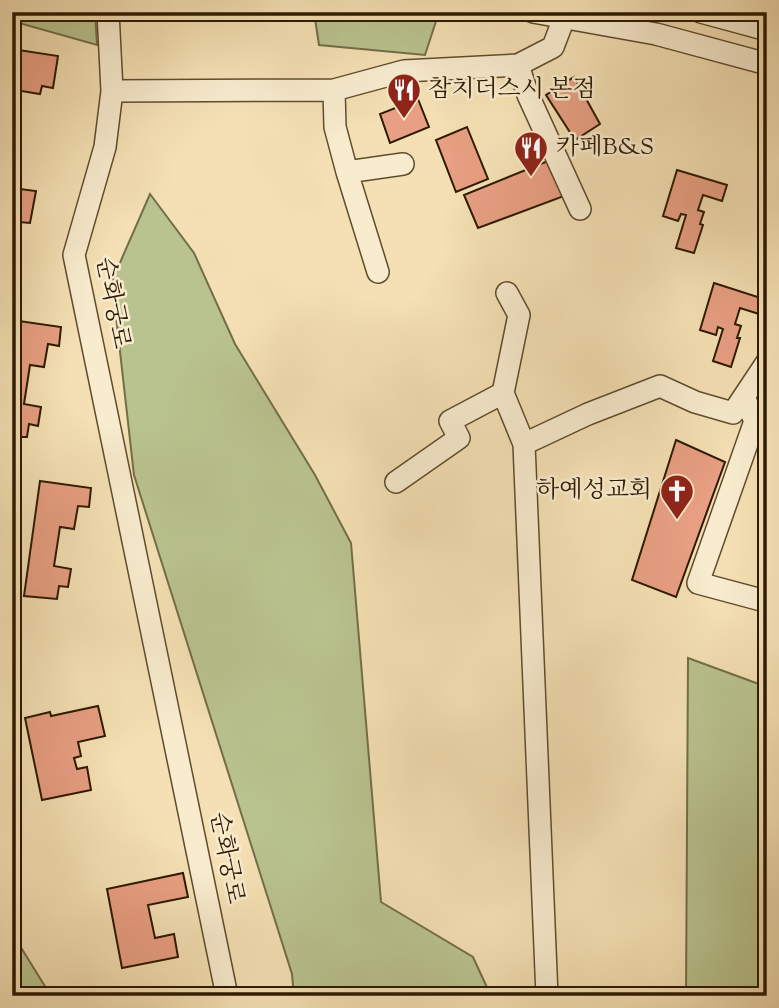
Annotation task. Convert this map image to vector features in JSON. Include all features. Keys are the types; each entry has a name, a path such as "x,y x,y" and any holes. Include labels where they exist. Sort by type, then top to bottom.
{"street":[{"name":"순화궁로","path":"107,12 112,91 105,147 74,255 227,996"},
{"path":"533,12 656,34 767,64"},
{"path":"701,12 767,30"},
{"path":"112,91 334,90 404,71 517,65 553,47 564,18"},
{"path":"517,65 580,209"},
{"path":"334,90 335,127 377,272"},
{"path":"347,172 403,164"},
{"path":"507,293 519,316 503,393 524,444 547,996"},
{"path":"524,444 588,414 660,386 695,402 733,413 767,362"},
{"path":"396,482 458,438 450,421 503,393"},
{"path":"744,397 755,421 698,583 765,601"}],"green space":[{"path":"12,12 95,12 97,45 12,21"},
{"path":"314,12 439,12 425,55 319,45"},
{"path":"150,194 194,253 235,344 315,475 351,543 381,902 473,957 491,996 294,996 292,974 134,475 112,281"},
{"path":"688,658 767,687 767,996 686,996"},
{"path":"12,933 51,996 12,996"}],"building":[{"path":"12,49 58,56 53,88 42,86 40,94 15,90 17,76 12,76"},
{"path":"574,77 600,124 575,140 546,95"},
{"name":"참치더스시 본점","path":"418,99 429,127 390,143 380,114"},
{"path":"467,127 488,179 456,192 436,140"},
{"name":"카페B&S","path":"548,161 564,196 478,228 464,195"},
{"path":"677,170 727,185 722,201 703,195 698,210 704,212 700,224 703,225 694,253 676,248 686,215 681,214 678,221 663,216"},
{"path":"12,188 36,191 30,223 19,222 18,229 12,228"},
{"path":"714,283 764,299 759,314 740,308 735,324 741,326 737,338 740,338 731,367 713,361 723,329 718,327 716,335 700,330"},
{"path":"12,320 61,327 59,346 48,344 44,367 30,365 24,404 41,407 38,426 29,424 27,437 12,437"},
{"name":"하예성교회","path":"676,440 725,462 676,597 632,580"},
{"path":"40,481 91,488 89,507 78,506 74,529 60,527 54,566 71,569 68,587 59,586 57,599 24,596"},
{"path":"98,706 105,736 78,742 81,756 74,758 77,769 87,767 91,790 42,800 25,718 50,712 51,716"},
{"path":"183,873 188,897 148,905 155,938 174,934 178,957 122,968 107,889"}],"place":[{"name":"참치더스시 본점","path":"404,120"},
{"name":"카페B&S","path":"531,178"},
{"name":"하예성교회","path":"677,521"}]}
